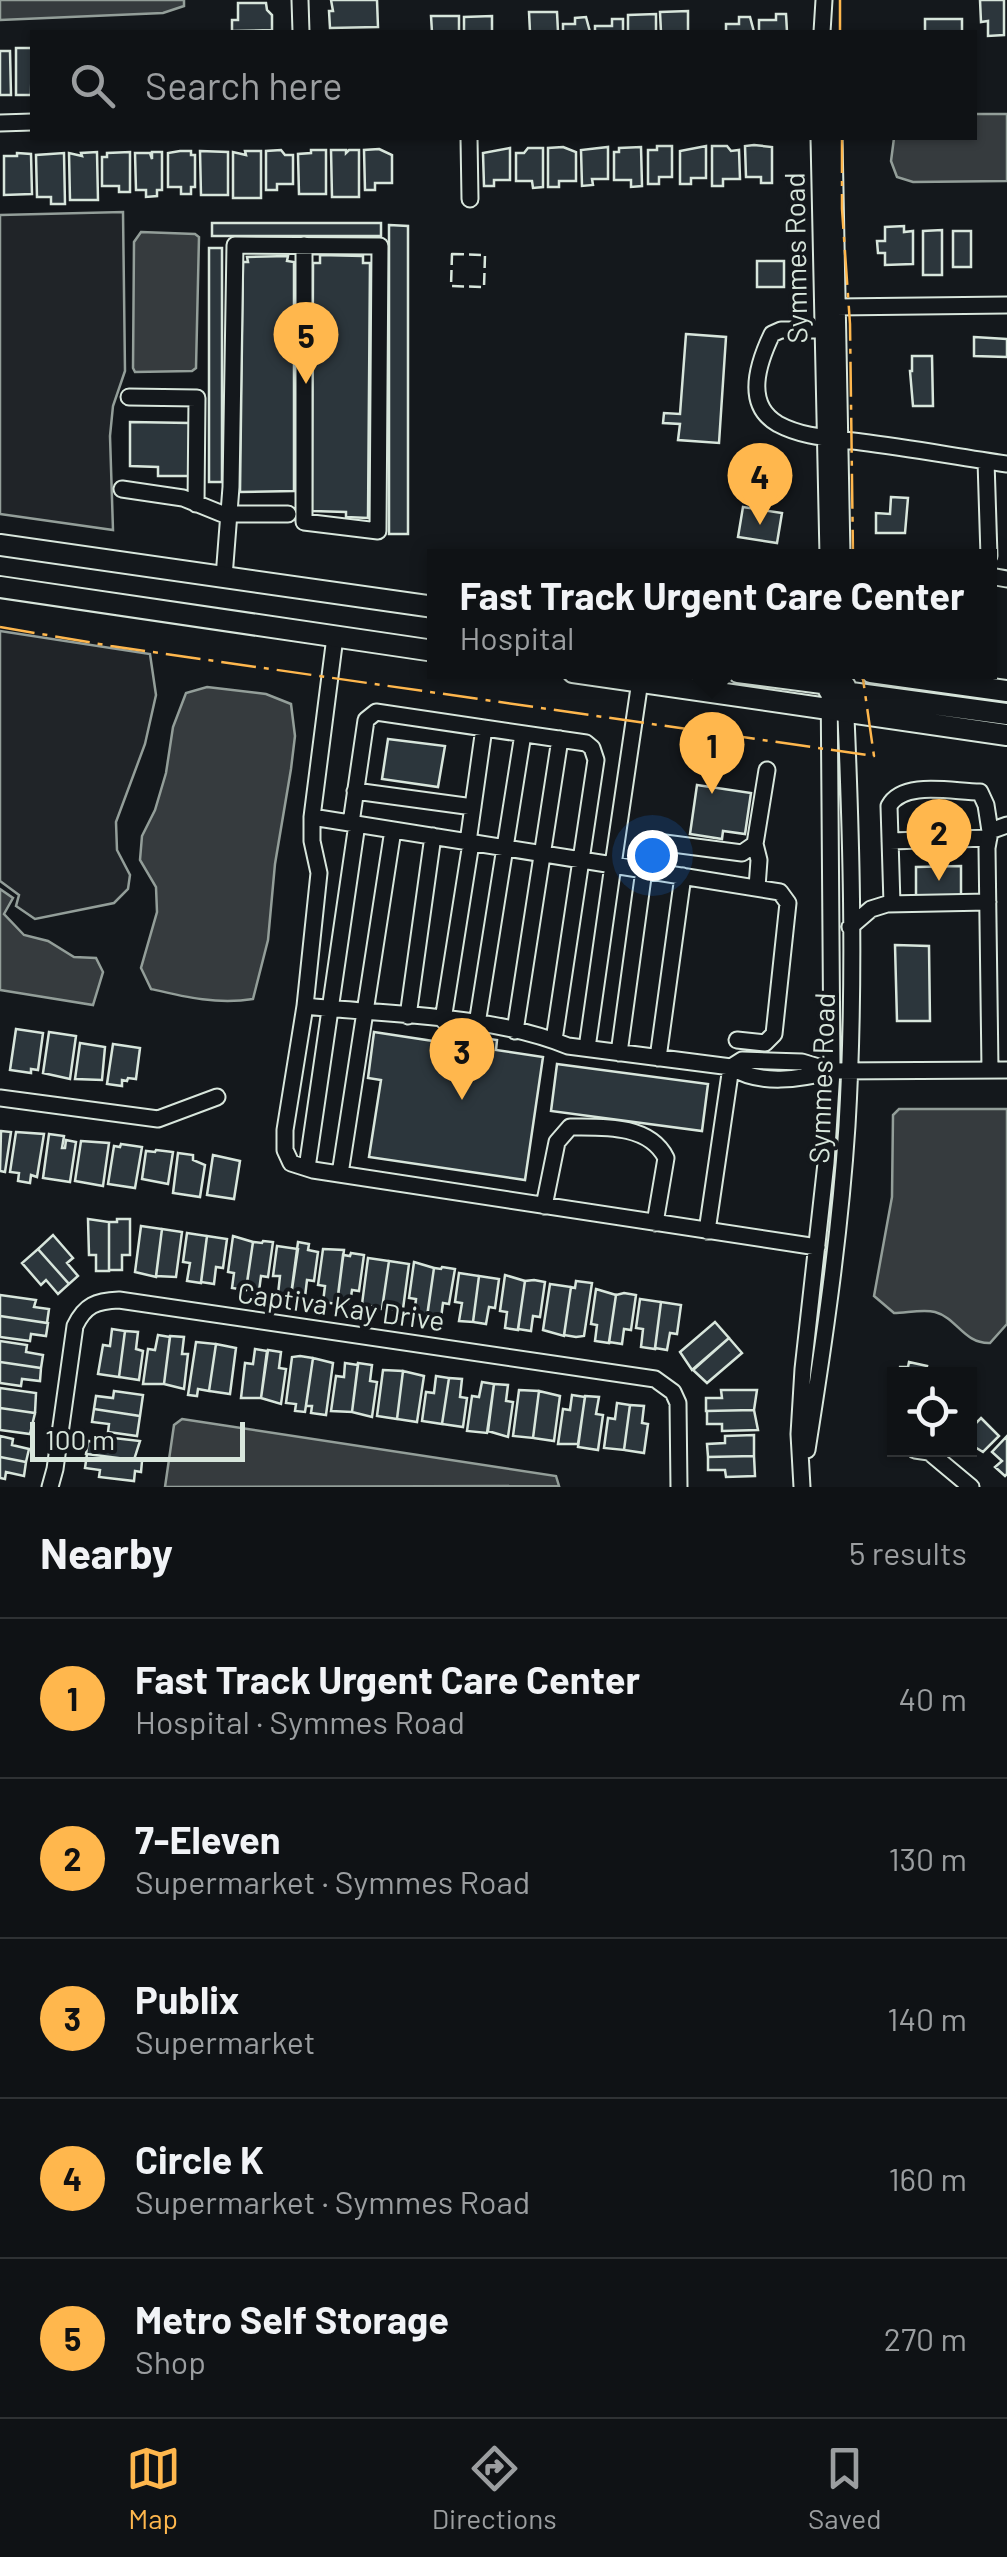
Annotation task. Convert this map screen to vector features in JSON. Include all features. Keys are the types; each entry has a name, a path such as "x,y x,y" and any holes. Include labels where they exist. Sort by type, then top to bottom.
{"main road":[{"path":"0,544 427,607"},
{"path":"0,587 427,650"},
{"path":"388,644 427,639"},
{"path":"625,679 837,689 1007,734"},
{"path":"779,679 1007,714"},
{"path":"975,679 1007,691"}],"street":[{"path":"300,0 301,30"},
{"path":"822,30 828,0"},
{"path":"828,0 832,30"},
{"path":"0,123 30,122"},
{"path":"469,140 470,199"},
{"name":"Symmes Road","path":"819,140 822,330 842,549"},
{"name":"Symmes Road","path":"828,549 836,307 834,140"},
{"path":"224,576 230,516 236,245 380,246 378,531 304,522 304,246"},
{"path":"836,307 1007,305"},
{"path":"822,330 781,330 772,334 759,364 756,391 776,424 834,440 1007,464"},
{"path":"128,397 197,398 196,504"},
{"path":"986,461 989,549"},
{"path":"122,488 183,498 230,516 288,514"},
{"path":"335,637 312,817 319,873 284,1150 291,1163 340,1174 817,1248"},
{"path":"587,1048 640,681"},
{"name":"Symmes Road","path":"802,1485 839,1219 850,1071 850,927 837,689"},
{"name":"Symmes Road","path":"802,1485 801,1401 832,1071 837,689"},
{"path":"306,1168 370,714 382,712 560,739 586,743 592,748 596,760 554,1040"},
{"path":"442,1020 484,728"},
{"path":"477,1024 523,734"},
{"path":"516,1030 560,739"},
{"path":"757,887 759,860 755,844 766,770"},
{"path":"305,1006 477,1024 587,1048 731,1067 742,1060 802,1062 832,1071 999,1070 988,902 990,835 980,792 906,791 894,796 889,806 892,904"},
{"path":"356,792 473,807"},
{"path":"312,817 780,892 788,903 774,1034 765,1043 737,1040"},
{"path":"890,841 990,835 1007,825"},
{"path":"340,1174 393,830"},
{"path":"408,1016 434,836"},
{"path":"665,842 742,853 755,844"},
{"path":"619,1052 644,870"},
{"path":"658,1058 683,876"},
{"path":"850,927 872,909 892,904 988,902"},
{"path":"708,1231 731,1067"},
{"path":"0,1098 158,1119 217,1098"},
{"path":"544,1206 557,1142 570,1127 604,1127 648,1136 662,1150 666,1158 655,1223"},
{"name":"Captiva Kay Drive","path":"50,1487 75,1326 83,1309 99,1301 119,1300 655,1379 673,1392 678,1403 679,1487"},
{"path":"935,1457 971,1487"}],"shaded area":[{"path":"0,0 184,0 184,6 163,13 0,20"},
{"path":"977,114 1007,114 1007,181 913,182 897,177 891,161 894,140 977,140"},
{"path":"123,212 125,371 113,406 110,436 113,530 0,514 0,215"},
{"path":"141,232 199,237 196,368 192,371 135,372 133,368 134,242"},
{"path":"0,631 150,654 156,695 145,744 116,822 117,850 130,875 128,889 114,903 35,919 16,906 19,895 0,881"},
{"path":"207,687 266,694 291,704 295,736 275,864 268,940 253,999 240,1001 214,1001 151,989 141,968 157,912 156,887 140,860 142,836 155,810 173,727 186,693"},
{"path":"0,889 13,898 4,914 24,935 48,941 74,957 96,958 103,972 93,1005 0,990"},
{"path":"899,1109 1007,1109 1007,1324 990,1343 967,1335 943,1315 920,1311 894,1313 874,1296 892,1197 893,1115"},
{"path":"182,1419 556,1476 559,1486 165,1487 174,1425"}],"building":[{"path":"331,0 377,0 378,27 330,28"},
{"path":"980,0 1004,0 1004,35 988,36 988,21 981,22"},
{"path":"238,3 266,3 272,15 272,30 232,30 232,20 238,20"},
{"path":"688,11 688,30 661,30 660,12"},
{"path":"529,12 557,12 558,30 530,30"},
{"path":"656,14 656,30 628,30 628,15"},
{"path":"776,14 786,14 787,30 759,30 759,20 776,20"},
{"path":"431,16 459,16 459,30 432,30"},
{"path":"492,16 492,30 464,30 464,17"},
{"path":"586,17 589,30 563,30 563,24 575,24 575,18"},
{"path":"739,17 750,17 753,30 726,30 726,24 739,24"},
{"path":"612,19 623,19 623,30 595,30 595,26 612,26"},
{"path":"925,19 962,19 962,30 925,30"},
{"path":"16,48 30,48 30,95 16,95"},
{"path":"0,51 10,51 11,95 0,95"},
{"path":"657,146 672,146 672,177 659,177 659,184 648,184 648,150 657,150"},
{"path":"706,146 706,178 691,178 691,184 680,184 680,151"},
{"path":"712,146 739,150 740,179 723,179 723,186 712,186"},
{"path":"745,146 772,147 772,183 761,183 761,177 746,177"},
{"path":"563,147 576,152 576,181 559,181 559,187 548,187 548,148"},
{"path":"608,147 608,179 592,179 593,185 582,186 581,150"},
{"path":"641,147 642,186 631,187 631,180 614,180 614,152 619,152 619,148"},
{"path":"510,148 510,180 494,180 494,186 484,186 483,153"},
{"path":"528,148 543,148 543,187 533,188 532,181 516,181 516,153 524,153"},
{"path":"379,149 392,155 392,183 375,183 375,190 365,190 364,150"},
{"path":"281,150 285,155 293,155 293,184 277,184 277,190 266,190 266,151"},
{"path":"326,150 326,194 299,194 298,154"},
{"path":"331,150 359,150 359,197 332,197"},
{"path":"200,151 228,152 228,195 201,195"},
{"path":"245,151 261,151 261,198 233,198 233,152 246,155"},
{"path":"97,152 98,200 70,200 69,153 82,156 81,153"},
{"path":"130,152 130,192 119,192 119,186 102,186 102,157 107,157 107,153"},
{"path":"152,152 162,152 162,190 157,190 157,196 146,197 146,190 136,190 135,153 150,153 152,159"},
{"path":"64,153 65,204 51,204 51,197 37,197 36,155"},
{"path":"168,153 195,155 195,187 191,187 191,194 181,194 181,187 168,187"},
{"path":"31,154 32,194 4,195 4,156"},
{"path":"212,223 381,223 381,236 212,236"},
{"path":"389,225 408,226 408,534 389,534"},
{"path":"904,226 904,232 913,231 913,264 885,265 885,253 878,253 877,241 885,241 885,227"},
{"path":"942,230 942,275 923,275 923,231"},
{"path":"953,231 971,231 971,267 953,267"},
{"path":"209,248 222,248 222,482 209,482"},
{"path":"320,255 363,256 363,263 370,263 368,518 346,517 346,512 312,511 313,263 320,263"},
{"path":"288,256 287,261 294,262 294,491 240,492 243,262 248,262 247,257"},
{"path":"757,261 784,261 784,287 757,287"},
{"path":"686,334 726,337 719,443 678,440 680,424 663,423 664,413 680,414"},
{"path":"974,337 1007,339 1007,357 974,356"},
{"path":"912,356 932,356 933,406 913,406"},
{"path":"130,422 190,423 190,476 158,476 158,467 130,466"},
{"path":"891,497 908,498 905,533 876,533 876,513 890,514"},
{"path":"743,507 782,513 777,543 738,537"},
{"path":"388,739 445,746 438,787 382,779"},
{"path":"697,785 751,793 745,834 723,831 722,839 690,834"},
{"path":"961,866 961,896 916,896 916,867"},
{"path":"895,945 929,946 930,1021 897,1021"},
{"path":"16,1029 43,1033 38,1070 10,1070"},
{"path":"49,1032 76,1036 70,1079 43,1073"},
{"path":"374,1032 453,1044 454,1034 497,1040 496,1050 543,1057 525,1180 369,1157 381,1080 368,1078"},
{"path":"80,1043 105,1047 102,1080 75,1079"},
{"path":"113,1044 140,1048 136,1079 122,1080 122,1086 107,1084"},
{"path":"557,1064 708,1084 702,1131 551,1111"},
{"path":"1,1131 11,1132 5,1172 0,1171"},
{"path":"16,1132 44,1134 37,1177 31,1175 30,1183 18,1181 19,1173 10,1172"},
{"path":"49,1134 64,1136 62,1148 66,1140 76,1142 70,1182 43,1178"},
{"path":"81,1141 109,1143 103,1186 75,1181"},
{"path":"114,1146 142,1147 135,1188 108,1184"},
{"path":"146,1151 173,1152 168,1184 142,1179"},
{"path":"178,1153 193,1155 193,1160 205,1165 200,1197 173,1193"},
{"path":"213,1155 240,1161 234,1199 207,1195"},
{"path":"88,1219 109,1222 109,1271 96,1271 96,1255 89,1255"},
{"path":"130,1219 130,1255 122,1255 122,1270 109,1270 109,1222"},
{"path":"141,1226 162,1229 156,1277 135,1272"},
{"path":"162,1229 182,1232 176,1277 156,1276"},
{"path":"187,1233 207,1236 201,1283 187,1281 190,1263 183,1262"},
{"path":"53,1235 73,1258 67,1263 78,1276 69,1284 38,1249"},
{"path":"207,1236 227,1239 223,1268 216,1267 214,1284 201,1282"},
{"path":"233,1236 253,1242 246,1290 232,1288 234,1273 228,1272"},
{"path":"253,1242 273,1242 268,1277 261,1276 259,1291 246,1289"},
{"path":"298,1242 309,1244 308,1250 318,1252 314,1281 307,1280 305,1297 291,1295"},
{"path":"277,1246 298,1249 291,1296 278,1294 280,1276 273,1276"},
{"path":"38,1249 69,1284 58,1294 46,1280 41,1285 22,1263"},
{"path":"323,1249 344,1250 337,1304 323,1302 325,1286 318,1285"},
{"path":"343,1255 364,1255 359,1291 352,1290 350,1304 337,1303"},
{"path":"368,1258 389,1261 382,1309 362,1304"},
{"path":"389,1261 409,1264 403,1309 382,1309"},
{"path":"414,1262 434,1268 427,1317 414,1315 416,1299 409,1298"},
{"path":"434,1268 455,1269 449,1304 443,1303 441,1318 427,1316"},
{"path":"459,1273 479,1276 473,1322 459,1321 462,1303 455,1302"},
{"path":"505,1275 525,1281 518,1330 505,1328 507,1312 500,1311"},
{"path":"479,1276 499,1279 495,1308 489,1307 486,1324 473,1322"},
{"path":"525,1281 545,1282 540,1317 533,1316 531,1331 518,1329"},
{"path":"576,1281 592,1283 584,1336 576,1337 564,1335 571,1287 575,1288"},
{"path":"550,1284 571,1287 564,1336 543,1330"},
{"path":"596,1289 616,1295 609,1343 595,1341 597,1325 591,1324"},
{"path":"0,1295 36,1300 34,1307 49,1309 47,1323 0,1316"},
{"path":"616,1295 636,1295 631,1330 624,1329 622,1344 609,1342"},
{"path":"640,1299 661,1302 655,1349 641,1347 643,1329 636,1328"},
{"path":"661,1302 681,1305 677,1334 670,1333 667,1350 655,1348"},
{"path":"0,1316 48,1323 46,1336 31,1334 30,1341 0,1337"},
{"path":"715,1322 729,1338 692,1370 680,1352"},
{"path":"112,1329 125,1331 119,1377 98,1374 103,1345 110,1346"},
{"path":"125,1331 138,1332 136,1349 143,1351 139,1380 119,1377"},
{"path":"158,1335 170,1337 164,1384 143,1384 148,1349 155,1350"},
{"path":"170,1336 184,1337 182,1354 188,1354 184,1389 164,1384"},
{"path":"729,1338 742,1353 707,1383 693,1370"},
{"path":"0,1341 27,1345 26,1352 43,1355 41,1368 0,1362"},
{"path":"196,1342 216,1344 209,1391 198,1389 197,1396 188,1395"},
{"path":"216,1344 236,1348 230,1394 209,1391"},
{"path":"255,1349 267,1351 261,1398 241,1398 245,1363 253,1364"},
{"path":"268,1350 281,1352 279,1368 286,1369 281,1404 261,1398"},
{"path":"292,1357 313,1358 305,1412 295,1411 296,1404 286,1403"},
{"path":"313,1358 333,1363 326,1415 311,1413 312,1406 306,1406"},
{"path":"0,1362 41,1368 40,1381 22,1379 21,1386 0,1383"},
{"path":"345,1363 358,1365 352,1412 331,1411 336,1376 344,1377"},
{"path":"358,1363 372,1365 370,1381 377,1382 372,1417 352,1412"},
{"path":"383,1370 403,1371 397,1419 377,1416"},
{"path":"403,1371 424,1376 417,1422 397,1419"},
{"path":"436,1376 449,1378 442,1424 422,1421 426,1392 434,1393"},
{"path":"449,1378 462,1379 460,1397 467,1398 463,1427 442,1424"},
{"path":"482,1382 494,1384 487,1433 467,1431 472,1396 479,1397"},
{"path":"494,1384 508,1385 506,1401 513,1402 508,1437 488,1431"},
{"path":"0,1388 36,1393 35,1413 0,1408"},
{"path":"519,1390 539,1391 533,1438 513,1436"},
{"path":"721,1390 757,1390 754,1410 706,1411 706,1398 722,1398"},
{"path":"114,1391 143,1395 140,1416 94,1409 96,1396 113,1398"},
{"path":"539,1391 560,1396 554,1441 533,1438"},
{"path":"572,1395 585,1397 578,1444 558,1444 563,1409 570,1410"},
{"path":"585,1396 599,1397 596,1414 603,1415 598,1450 578,1447"},
{"path":"617,1403 630,1405 624,1450 604,1448 608,1418 615,1419"},
{"path":"630,1405 644,1406 642,1423 648,1424 644,1453 624,1450"},
{"path":"0,1408 35,1413 30,1434 0,1430"},
{"path":"94,1409 140,1416 137,1436 108,1432 109,1424 92,1422"},
{"path":"754,1410 758,1430 722,1431 722,1424 707,1424 707,1411"},
{"path":"981,1418 999,1436 983,1452 977,1448 977,1422"},
{"path":"754,1435 754,1456 708,1457 707,1444 725,1443 725,1436"},
{"path":"0,1436 13,1439 12,1445 29,1449 26,1462 0,1457"},
{"path":"1007,1436 1005,1476 995,1467 1002,1461 992,1452"},
{"path":"105,1437 140,1441 134,1460 86,1454 88,1441 104,1443"},
{"path":"87,1454 142,1461 141,1472 135,1471 134,1481 99,1477 100,1470 85,1468"},
{"path":"754,1456 755,1476 726,1477 725,1470 708,1470 708,1457"},
{"path":"0,1457 26,1462 24,1476 6,1472 5,1479 0,1478"}],"fence":[{"path":"452,254 485,255 484,287 451,286 452,254"}],"power":[{"path":"840,0 840,30"},
{"path":"842,140 850,324 853,549"},
{"path":"0,627 874,756 863,679"}],"place":[{"name":"Metro Self Storage","path":"306,384"},
{"name":"Circle K","path":"760,525"},
{"name":"Fast Track Urgent Care Center","path":"712,794"},
{"name":"7-Eleven","path":"939,881"},
{"name":"Publix","path":"462,1100"}]}
